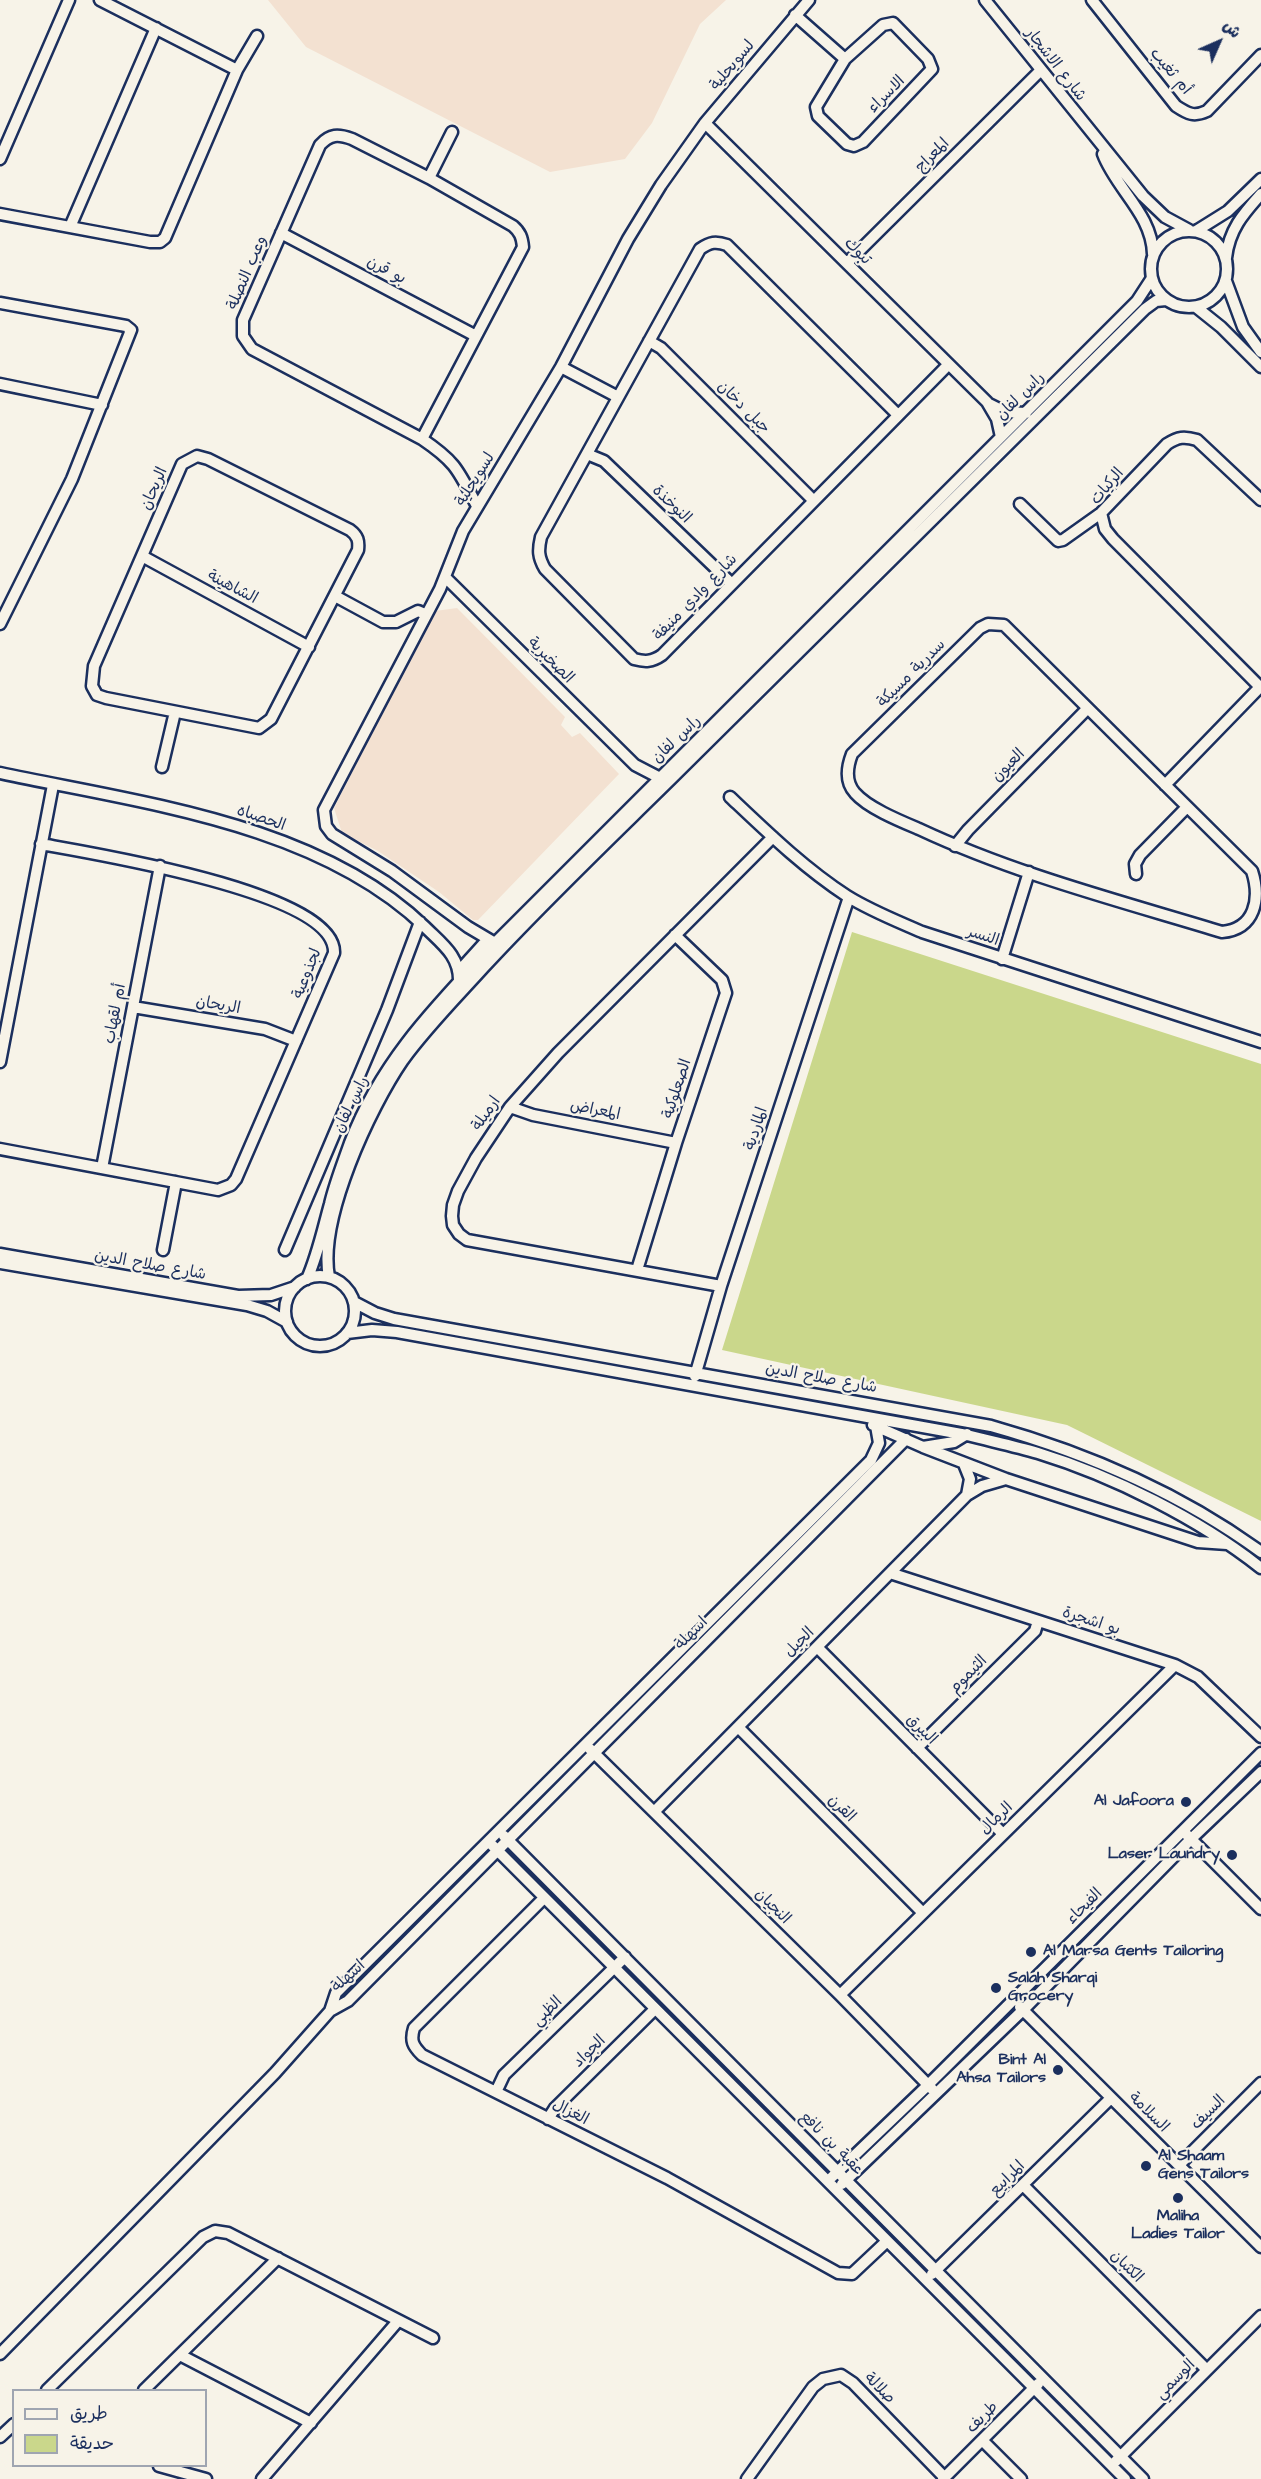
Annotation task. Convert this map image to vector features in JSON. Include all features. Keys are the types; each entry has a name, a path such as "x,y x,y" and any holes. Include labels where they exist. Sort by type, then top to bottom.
{"street":[{"path":"0,159 69,0"},
{"path":"100,0 237,70"},
{"name":"لسويحلية","path":"491,942 417,888 329,830 324,821 324,810 445,577 463,531 561,367 628,239 661,185 705,123 809,0"},
{"name":"شارع الاشجار","path":"985,0 1101,148 1148,202 1166,217 1193,231"},
{"name":"أم ثغيب","path":"1092,0 1176,106 1188,114 1198,115 1207,111 1261,55"},
{"path":"795,15 844,59"},
{"name":"الاسراء","path":"893,23 928,59 932,69 863,142 854,146 847,144 818,116 816,107 844,59 882,25 893,23"},
{"path":"70,227 156,28"},
{"path":"0,214 160,242 165,238 237,70 257,36"},
{"name":"المعراج","path":"847,263 1040,72"},
{"name":"تبوك","path":"705,123 987,402 1005,412 1026,413"},
{"path":"0,127 12,132"},
{"path":"429,178 452,132"},
{"name":"وعب النصلة","path":"422,439 523,246 522,239 519,231 513,226 429,178 352,138 341,135 332,136 320,145 243,320 243,336 252,349 422,439 452,460 477,506"},
{"name":"شارع الاشجار","path":"1101,148 1116,179 1146,223 1152,239 1153,256"},
{"path":"1193,231 1228,211 1261,179"},
{"path":"1261,194 1237,222 1231,233 1226,258 1226,281 1243,327 1261,352"},
{"path":"1226,258 1218,243 1204,234 1193,231 1178,232 1167,237 1158,245 1153,256 1152,278 1159,294 1166,300 1183,307 1196,307 1211,301 1226,281"},
{"name":"بو قرن","path":"281,233 476,336"},
{"name":"شارع وادي منيفة","path":"898,415 727,245 718,242 707,243 700,249 541,537 538,550 539,560 545,569 634,659 644,662 654,660 662,655 948,365"},
{"name":"راس لفان","path":"307,1278 315,1260 330,1202 351,1140 377,1087 414,1030 491,942 648,790 1026,413 1137,301 1152,278"},
{"name":"راس لفان","path":"329,1277 327,1260 329,1240 358,1145 384,1091 402,1062 440,1014 571,878 1149,305 1166,300"},
{"path":"0,303 126,326 131,330 72,479 0,624"},
{"path":"1196,307 1226,331 1261,367"},
{"name":"جبل دخان","path":"649,341 661,348 813,500"},
{"path":"561,367 618,397"},
{"path":"0,385 102,405"},
{"name":"تبوك","path":"987,402 997,419 1001,437"},
{"name":"الركيات","path":"1261,500 1197,440 1186,437 1177,438 1167,444 1101,513 1105,529 1113,539 1261,688"},
{"name":"النوخذة","path":"587,454 604,460 731,583"},
{"name":"الريحان","path":"197,456 208,459 356,535 359,542 358,550 271,719 259,728 106,698 98,695 92,687 94,666 142,556 182,464 197,456"},
{"path":"1020,504 1058,541 1071,536 1101,513"},
{"name":"الشاهينة","path":"142,556 309,647"},
{"name":"الصخبرية","path":"445,577 635,765 660,778"},
{"path":"335,596 383,622 396,622 418,611 425,614"},
{"name":"سدرية مسيكة","path":"988,624 1004,625 1165,785 1259,879 1260,901 1257,909 1252,920 1236,931 1222,932 1029,872 955,846 902,821 854,792 848,774 852,754 980,628 988,624"},
{"path":"1165,785 1261,688"},
{"name":"العيون","path":"955,846 1087,709"},
{"path":"162,767 175,712"},
{"name":"الصخبرية","path":"635,765 648,790"},
{"name":"الحصباه","path":"0,773 162,806 216,819 270,837 348,873 397,904 420,922 454,956 459,977"},
{"path":"0,1062 53,785"},
{"name":"النسر","path":"730,797 773,837 849,897 885,916 922,932 1261,1042"},
{"path":"1136,874 1135,864 1140,855 1187,807"},
{"name":"ارميلة","path":"721,1286 466,1239 459,1234 452,1216 458,1191 476,1158 510,1107 558,1053 773,837"},
{"name":"لجذوعية","path":"0,1149 218,1190 231,1185 334,953 335,945 316,922 268,899 224,883 159,866 41,844"},
{"name":"أم لقهاب","path":"102,1168 159,866"},
{"path":"1002,958 1029,872"},
{"name":"الماردية","path":"693,1386 721,1286 849,897"},
{"name":"راس لفان","path":"285,1250 387,1010 420,922"},
{"name":"الصعلوكية","path":"637,1270 726,993 722,980 675,935"},
{"name":"الريحان","path":"133,1007 266,1029 296,1041"},
{"name":"المعراض","path":"510,1107 533,1115 676,1143"},
{"path":"163,1250 176,1182"},
{"name":"شارع صلاح الدين","path":"0,1254 238,1296 271,1295 295,1287"},
{"name":"شارع صلاح الدين","path":"0,1263 247,1305 267,1311 287,1322"},
{"path":"329,1277 342,1284 354,1302 355,1319 347,1333 334,1344 317,1346 299,1339 287,1322 286,1304 295,1287 307,1278 329,1277"},
{"name":"شارع صلاح الدين","path":"354,1302 375,1313 394,1318 965,1420 1015,1433 1089,1459 1192,1506 1261,1552"},
{"name":"شارع صلاح الدين","path":"347,1333 372,1330 397,1332 967,1435 1037,1453 1118,1485 1228,1544 1261,1568"},
{"name":"شارع صلاح الدين","path":"855,1415 923,1448 1006,1479 1198,1542 1228,1544"},
{"path":"923,1448 954,1442 967,1435 969,1425 965,1420"},
{"name":"اسهلة","path":"330,2011 336,1993 871,1460 879,1443 876,1426"},
{"name":"اسهلة","path":"330,2011 348,2001 906,1439"},
{"path":"964,1464 969,1479 968,1495"},
{"name":"الجيل","path":"654,1812 968,1495 982,1486 1006,1479"},
{"path":"1228,1544 1235,1533"},
{"name":"بو اشجرة","path":"890,1573 1175,1665 1198,1677 1261,1737"},
{"name":"الثيموم","path":"917,1748 1035,1631 1038,1621"},
{"name":"البيرق","path":"817,1647 1003,1834"},
{"name":"الرمال","path":"840,1995 1175,1665"},
{"name":"القرن","path":"738,1727 923,1913"},
{"name":"النجيان","path":"585,1744 840,1995 932,2090"},
{"name":"الفيحاء","path":"831,2186 932,2090 1023,2010 1261,1753"},
{"name":"الفيحاء","path":"932,2090 1013,2000 1187,1835 1261,1772"},
{"name":"عقبة بن نافع","path":"498,1830 1143,2479"},
{"path":"1187,1835 1261,1909"},
{"name":"عقبة بن نافع","path":"488,1841 1125,2479"},
{"name":"الغزال","path":"544,1898 414,2028 411,2038 414,2046 422,2055 667,2178 837,2272 852,2274 886,2242"},
{"name":"الظبي","path":"496,2092 504,2075 625,1957"},
{"name":"السلامة","path":"1013,2000 1261,2247"},
{"name":"الجواد","path":"548,2119 555,2108 655,2009"},
{"path":"0,2354 275,2073 330,2011"},
{"name":"السيف","path":"1179,2165 1261,2083"},
{"name":"المرابيع","path":"925,2281 1111,2098"},
{"name":"الكثبان","path":"1023,2185 1207,2370"},
{"path":"49,2389 203,2237 215,2230 228,2233 433,2338"},
{"path":"146,2389 278,2258"},
{"name":"الوسمي","path":"1112,2465 1261,2316"},
{"path":"262,2479 398,2321"},
{"path":"180,2355 311,2423"},
{"name":"صلالة","path":"747,2479 813,2387 823,2379 841,2375 853,2383 944,2478"},
{"name":"طريف","path":"944,2478 1043,2379"},
{"path":"0,2437 12,2426"},
{"path":"982,2440 1021,2479"},
{"path":"163,2467 206,2479"}],"shaded area":[{"path":"268,0 726,0 700,24 652,123 625,159 550,172 306,47"},
{"path":"457,608 565,717 561,725 572,737 580,733 619,774 478,920 473,920 439,892 378,851 342,833 334,808 435,611"}],"green space":[{"path":"852,932 1261,1064 1261,1521 1067,1425 722,1350"}],"place":[{"name":"Al Jafoora","path":"1186,1802"},
{"name":"Laser Laundry","path":"1232,1855"},
{"name":"Al Marsa Gents Tailoring","path":"1031,1952"},
{"name":"Salah Sharqi Grocery","path":"996,1988"},
{"name":"Bint Al Ahsa Tailors","path":"1058,2070"},
{"name":"Al Shaam Gens Tailors","path":"1146,2166"},
{"name":"Maliha Ladies Tailor","path":"1178,2198"}]}
